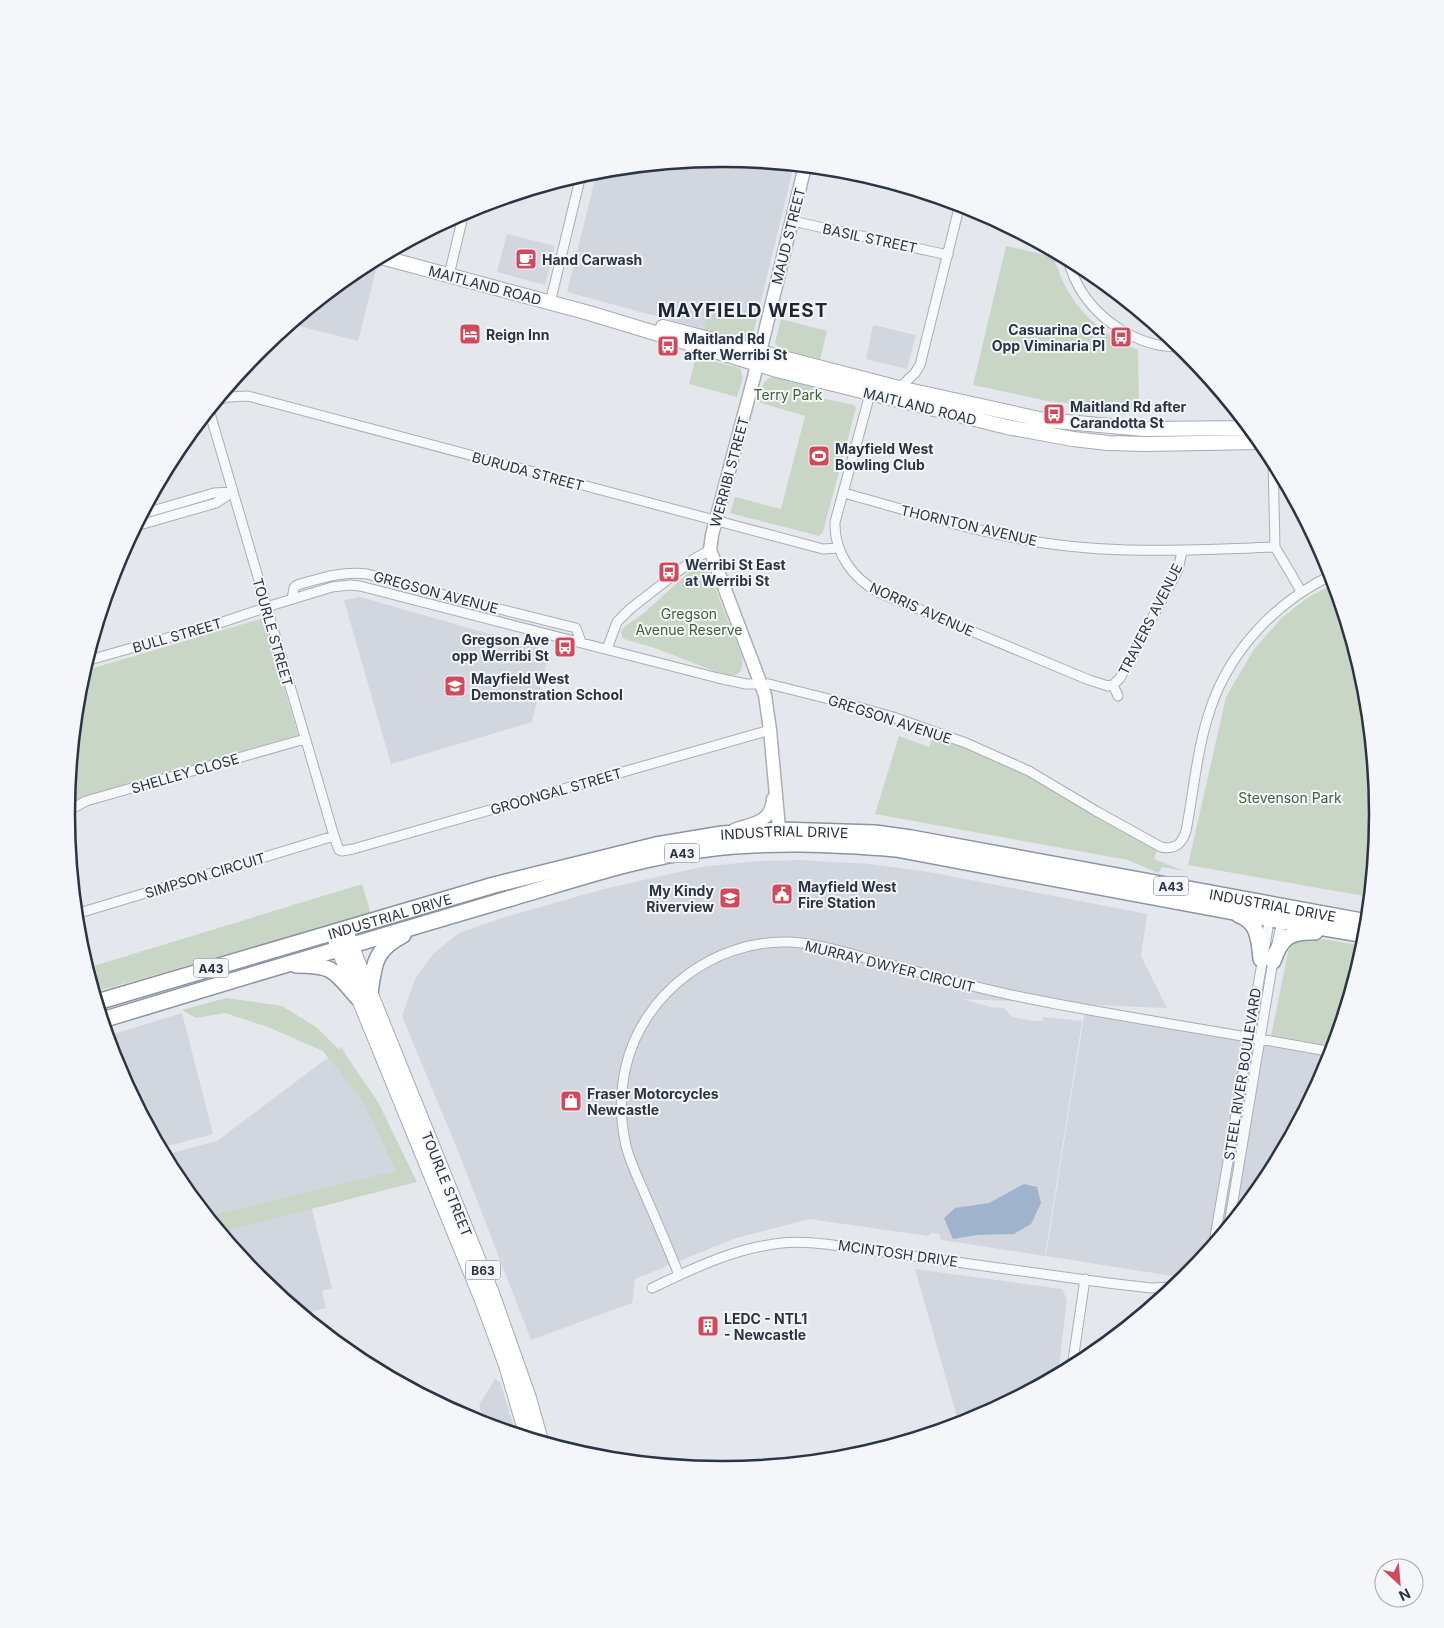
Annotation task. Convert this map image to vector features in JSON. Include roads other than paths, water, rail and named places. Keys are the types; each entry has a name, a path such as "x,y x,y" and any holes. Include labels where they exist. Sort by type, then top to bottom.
{"highway":[{"name":"INDUSTRIAL DRIVE","path":"108,1018 428,921 643,860 780,837 875,833 911,838 1359,929"},
{"name":"INDUSTRIAL DRIVE","path":"103,1000 494,885 621,853 686,839 722,834 780,837 833,844 896,849 1227,911 1277,913"},
{"path":"1227,911 1245,917 1253,925 1267,960"},
{"path":"364,996 379,953 393,940 428,921"},
{"path":"1267,960 1281,942 1293,934 1312,931 1358,930"},
{"name":"B63","path":"281,966 308,965 327,967 364,996"}],"main road":[{"name":"MAUD STREET","path":"759,359 803,173"},
{"name":"MAITLAND ROAD","path":"391,259 589,313 642,321 870,394 1007,427 1073,439 1108,443 1251,442"},
{"name":"MAITLAND ROAD","path":"759,359 1044,420 1144,430 1241,428"},
{"name":"WERRIBI STREET","path":"710,550 759,359"},
{"path":"710,550 765,696 780,837"},
{"path":"722,834 763,820 768,816 772,810 774,779"},
{"name":"TOURLE STREET","path":"339,931 482,1300 506,1365 525,1430"},
{"name":"TOURLE STREET","path":"364,996 493,1296 526,1388 539,1434"}],"street":[{"path":"550,303 579,183"},
{"path":"899,388 915,373 920,365 958,212"},
{"name":"BASIL STREET","path":"792,221 948,256"},
{"path":"449,275 462,222"},
{"path":"1072,271 1086,298 1095,310 1110,322 1148,342 1166,345"},
{"name":"NORRIS AVENUE","path":"870,394 835,522 838,548 854,573 867,586 880,593 1089,680 1108,686 1113,685"},
{"name":"BURUDA STREET","path":"228,397 248,396 716,522 823,549 838,548"},
{"name":"TOURLE STREET","path":"211,417 337,847 342,851"},
{"path":"1274,478 1275,547 1301,591 1325,579"},
{"path":"151,511 214,493 234,492"},
{"path":"144,524 216,503 234,492"},
{"name":"THORNTON AVENUE","path":"844,493 985,532 1032,541 1107,549 1182,551 1275,547"},
{"path":"607,649 617,622 630,609 694,558 710,550"},
{"name":"TRAVERS AVENUE","path":"1113,685 1120,678 1178,570 1182,551"},
{"name":"GREGSON AVENUE","path":"292,599 294,588 297,585 339,573 367,574 576,628 581,642"},
{"name":"GREGSON AVENUE","path":"266,607 342,585 360,586 718,678 746,684 760,683 781,686 893,717 966,743 1029,771 1096,811 1167,849 1178,845 1183,840 1186,831 1203,737 1211,707 1223,678 1254,634 1276,611 1301,591"},
{"name":"BULL STREET","path":"94,660 266,607"},
{"path":"1113,685 1118,696"},
{"name":"GROONGAL STREET","path":"342,851 770,730"},
{"name":"SHELLEY CLOSE","path":"75,807 86,801 305,739"},
{"name":"SIMPSON CIRCUIT","path":"83,912 334,836"},
{"name":"STEEL RIVER BOULEVARD","path":"1216,1231 1248,1036 1277,913"},
{"name":"STEEL RIVER BOULEVARD","path":"1231,1213 1259,1038 1267,960 1277,913"},
{"name":"MURRAY DWYER CIRCUIT","path":"680,1275 625,1144 621,1117 622,1088 628,1057 642,1025 660,1000 676,983 693,970 713,958 735,949 787,942 814,944 967,985 1031,999 1324,1051"},
{"name":"MCINTOSH DRIVE","path":"652,1288 712,1260 746,1249 784,1242 825,1244 1159,1290"},
{"path":"1074,1357 1085,1279"},
{"name":"MCINTOSH DRIVE","path":"1151,1288 1162,1288"}],"water":[{"path":"1024,1184 1037,1187 1041,1203 1031,1224 1014,1234 977,1235 953,1239 944,1218 955,1208 989,1203"}],"place":[{"name":"Hand Carwash","path":"526,259"},
{"name":"Reign Inn","path":"470,334"},
{"name":"Casuarina Cct Opp Viminaria Pl","path":"1121,337"},
{"name":"Maitland Rd after Werribi St","path":"668,346"},
{"name":"Maitland Rd after Carandotta St","path":"1054,414"},
{"name":"Mayfield West Bowling Club","path":"819,456"},
{"name":"Werribi St East at Werribi St","path":"669,572"},
{"name":"Gregson Ave opp Werribi St","path":"565,647"},
{"name":"Mayfield West Demonstration School","path":"455,686"},
{"name":"Mayfield West Fire Station","path":"782,894"},
{"name":"My Kindy Riverview","path":"730,898"},
{"name":"Fraser Motorcycles Newcastle","path":"571,1101"},
{"name":"LEDC - NTL1 - Newcastle","path":"708,1326"}],"district":[{"name":"MAYFIELD WEST","path":"743,310"}],"park label":[{"name":"Terry Park","path":"788,394"},
{"name":"Gregson Avenue Reserve","path":"689,622"},
{"name":"Stevenson Park","path":"1290,797"}]}
